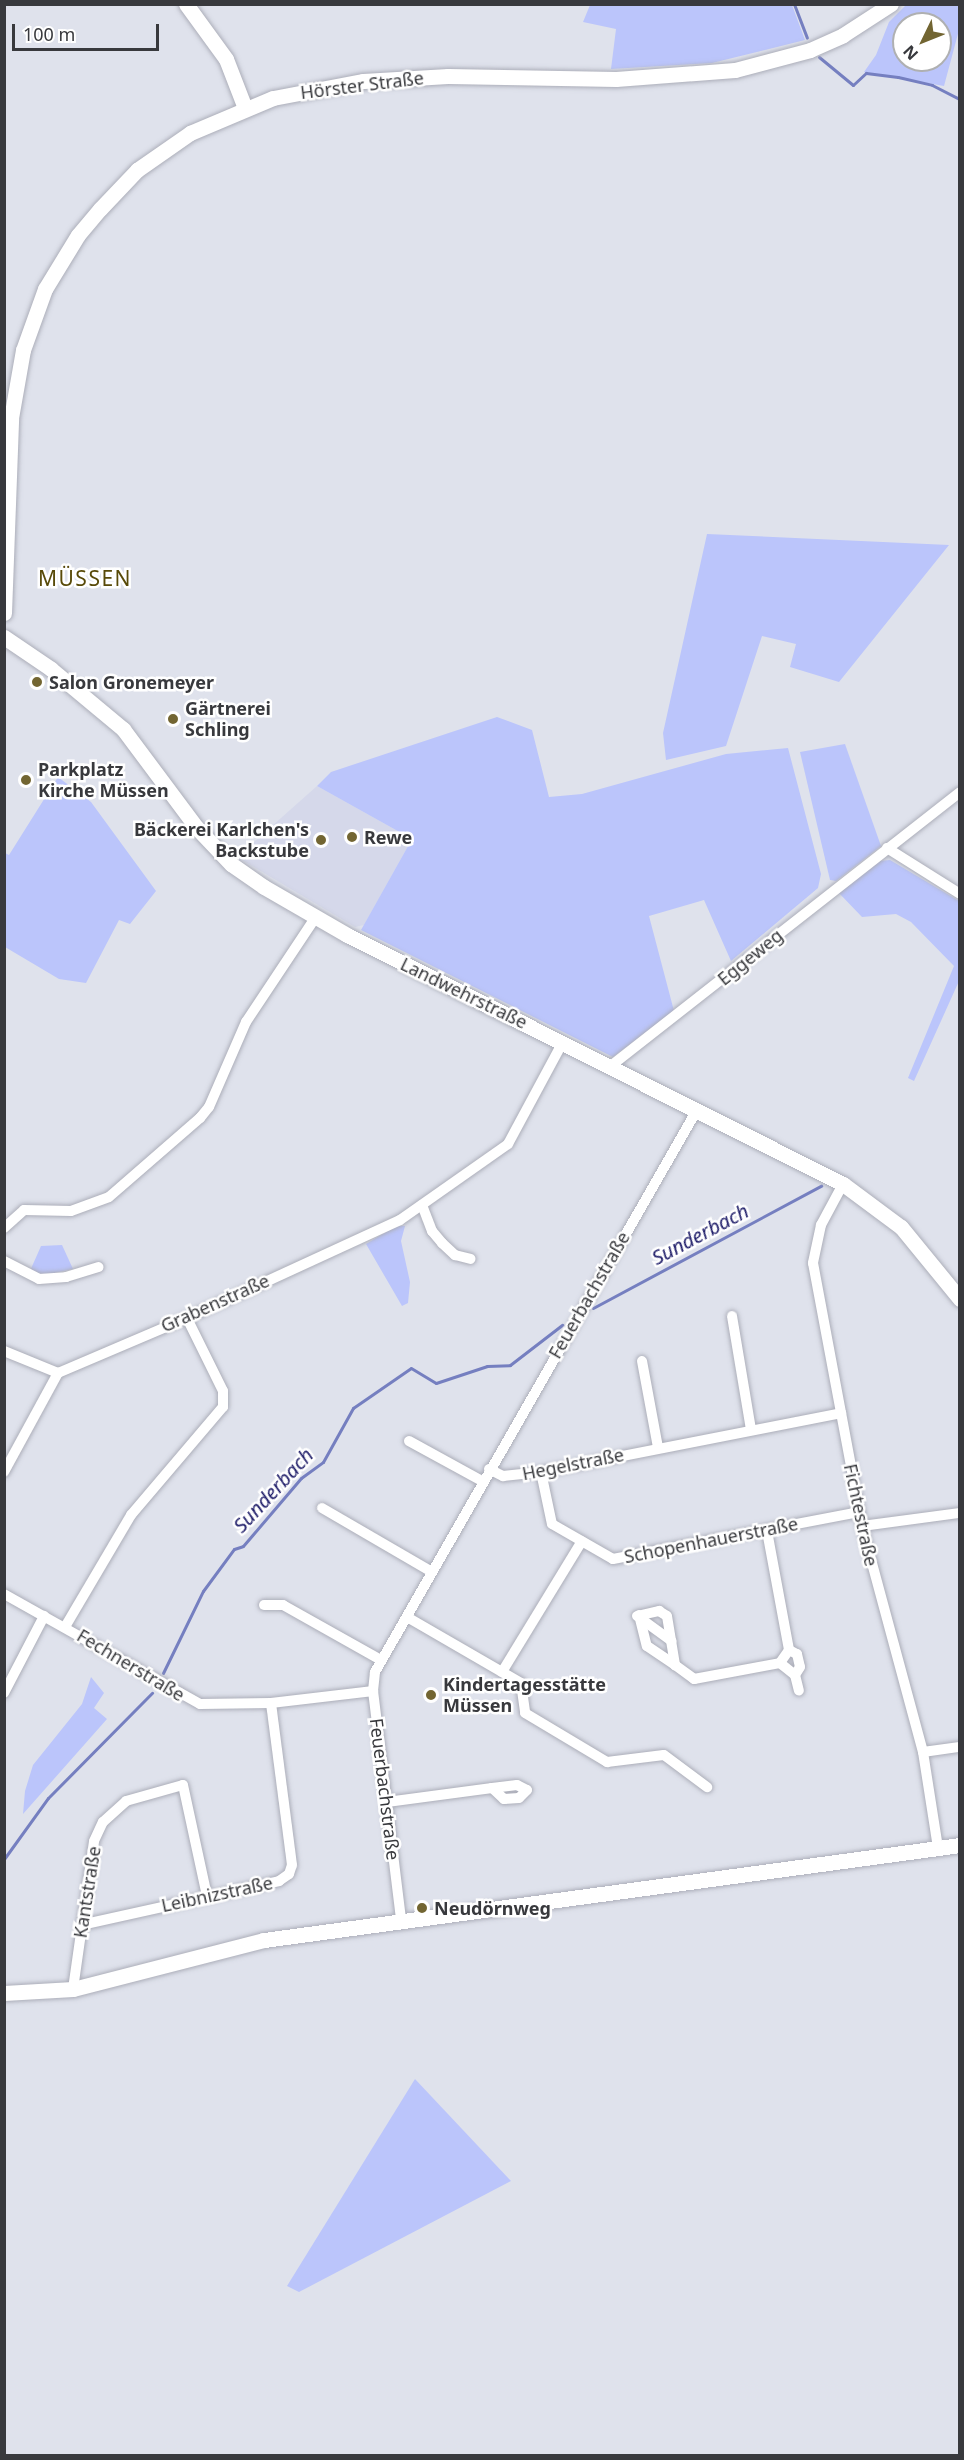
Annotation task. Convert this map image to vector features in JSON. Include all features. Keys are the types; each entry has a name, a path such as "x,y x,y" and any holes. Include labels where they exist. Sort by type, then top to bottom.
{"street":[{"path":"186,4 226,59 245,108"},
{"name":"Hörster Straße","path":"4,613 11,418 23,350 45,289 78,235 137,170 190,133 245,108 332,85 407,77 616,79 735,70 810,50 891,4"},
{"name":"Landwehrstraße","path":"4,637 58,675 123,729 196,827 231,864 315,918 612,1065 843,1184 901,1227 960,1299"},
{"name":"Eggeweg","path":"612,1065 960,792"},
{"path":"887,848 960,894"},
{"path":"4,1228 24,1210 71,1210 110,1197 200,1118 209,1107 246,1022 315,918"},
{"name":"Grabenstraße","path":"58,1373 188,1318 400,1220 508,1144 563,1042"},
{"name":"Feuerbachstraße","path":"401,1919 373,1691 381,1660 697,1110"},
{"name":"Fichtestraße","path":"843,1184 821,1225 813,1263 859,1512 923,1752 938,1848"},
{"path":"422,1204 432,1231 442,1243 455,1255 471,1259"},
{"path":"4,1261 39,1279 66,1277 99,1267"},
{"path":"732,1316 751,1429"},
{"path":"65,1627 131,1515 223,1407 223,1391 188,1318"},
{"path":"4,1351 58,1373 4,1472"},
{"path":"642,1361 658,1447"},
{"name":"Hegelstraße","path":"489,1469 503,1476 541,1472 658,1447 841,1413"},
{"path":"409,1441 482,1481"},
{"name":"Schopenhauerstraße","path":"541,1472 552,1524 613,1559 859,1512"},
{"path":"321,1509 432,1572"},
{"path":"862,1526 960,1513"},
{"path":"639,1616 647,1646 694,1679 780,1663 789,1650 766,1531"},
{"path":"502,1672 582,1541"},
{"name":"Fechnerstraße","path":"4,1594 187,1699 200,1704 271,1704 373,1691"},
{"path":"264,1605 283,1605 381,1660"},
{"path":"639,1616 659,1611 667,1616 668,1638 675,1665"},
{"path":"4,1693 44,1616"},
{"path":"639,1616 668,1638"},
{"path":"407,1617 520,1683 525,1713 607,1762 664,1755 707,1786"},
{"path":"652,1650 668,1638"},
{"path":"789,1650 797,1654 800,1667 795,1675"},
{"path":"780,1663 795,1675 799,1691"},
{"name":"Leibnizstraße","path":"81,1925 279,1881 291,1868 271,1704"},
{"path":"923,1752 960,1747"},
{"name":"Kantstraße","path":"73,1989 93,1841 103,1822 126,1801 178,1784 185,1789 207,1896"},
{"path":"387,1802 492,1788"},
{"path":"4,1994 73,1989 264,1940 401,1919 960,1845"}],"shaded area":[{"path":"907,4 959,5 959,30 952,56 952,12 899,12"},
{"path":"590,5 792,5 805,40 712,63 611,69 616,29 583,22"},
{"path":"892,19 892,72 948,72 944,86 864,72 876,55"},
{"path":"707,534 949,545 839,682 790,667 796,644 762,636 726,746 666,760 663,733"},
{"path":"497,717 532,730 549,797 582,794 726,754 788,748 821,874 818,888 731,961 704,900 649,916 674,1011 613,1057 361,930 412,839 317,786 331,772"},
{"path":"845,744 881,846 836,881 830,880 800,752"},
{"path":"58,777 91,802 156,891 130,924 119,920 86,983 59,979 5,947 5,853 9,855"},
{"path":"317,786 412,839 364,925 355,927 237,857"},
{"path":"890,860 959,901 959,981 914,1081 908,1078 954,966 911,922 896,914 862,917 838,892 879,861"},
{"path":"396,1226 405,1226 401,1241 410,1282 408,1303 402,1306 366,1244"},
{"path":"62,1245 73,1269 44,1275 30,1271 41,1246"},
{"path":"91,1677 104,1693 94,1708 107,1719 23,1814 25,1791 33,1765 82,1704"},
{"path":"415,2079 511,2181 299,2292 287,2286"}],"waterway":[{"path":"794,4 807,38"},
{"path":"819,57 853,85 866,73 898,77 932,85 960,99"},
{"name":"Sunderbach","path":"593,1308 821,1186"},
{"name":"Sunderbach","path":"163,1673 203,1591 234,1549 243,1546 301,1478 323,1462 353,1408 411,1368 436,1383 487,1366 510,1365 562,1325"},
{"name":"Sunderbach","path":"4,1859 48,1798 152,1693"}],"place":[{"name":"Salon Gronemeyer","path":"37,682"},
{"name":"Gärtnerei Schling","path":"173,719"},
{"name":"Parkplatz Kirche Müssen","path":"26,780"},
{"name":"Rewe","path":"352,837"},
{"name":"Bäckerei Karlchen's Backstube","path":"321,840"},
{"name":"Kindertagesstätte Müssen","path":"431,1695"},
{"name":"Neudörnweg","path":"422,1908"}],"district":[{"name":"MÜSSEN","path":"85,578"}]}
